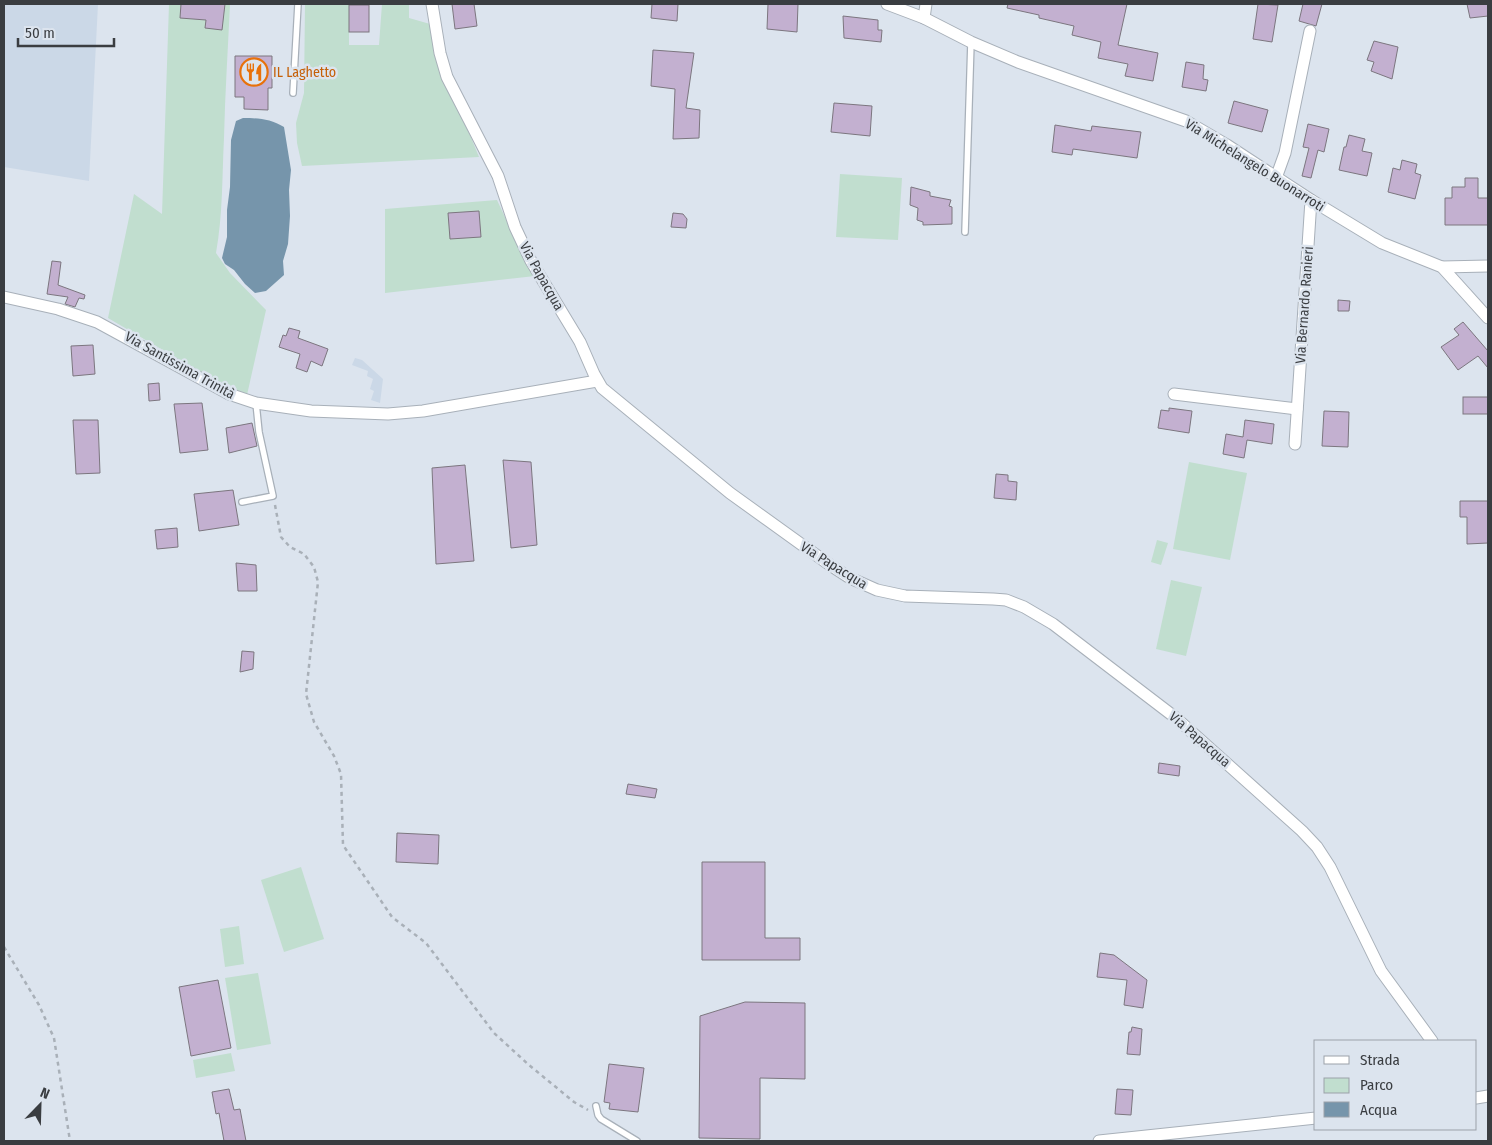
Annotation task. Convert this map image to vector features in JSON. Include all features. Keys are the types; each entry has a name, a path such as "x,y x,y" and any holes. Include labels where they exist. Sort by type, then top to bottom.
{"street":[{"name":"Via Papacqua","path":"432,4 442,62 447,77 498,176 527,253 580,342 597,381 612,397 723,488 822,560 850,578 876,590 904,596 1006,600 1024,607 1049,621 1161,706 1245,778 1312,842 1330,867 1381,971 1431,1040"},
{"name":"Via Michelangelo Buonarroti","path":"887,4 924,18 971,42 1018,62 1186,121 1382,243 1442,267 1488,318"},
{"path":"924,18 926,4"},
{"path":"1276,178 1284,153 1310,31"},
{"name":"Via Bernardo Ranieri","path":"1295,444 1311,200"},
{"path":"1442,267 1488,266"},
{"name":"Via Santissima Trinità","path":"4,297 68,312 97,322 220,389 236,397 256,403 332,412 396,414 597,381"},
{"path":"1174,394 1297,409"},
{"path":"1099,1141 1314,1118"}],"lane":[{"path":"293,94 298,4"},
{"path":"965,232 971,42"},
{"path":"242,502 273,496 259,432 256,403"},
{"path":"596,1106 598,1115 605,1121 637,1141"}],"path":[{"path":"273,496 281,537 290,547 304,554 314,566 318,582 306,694 314,722 334,756 341,774 343,845 392,918 426,943 494,1033 574,1102 598,1115"},
{"path":"4,947 39,1005 54,1038 70,1141"}],"shaded area":[{"path":"4,4 98,4 89,181 4,167"},
{"path":"355,358 362,360 383,379 380,403 371,400 374,391 370,389 373,379 367,376 368,371 352,365"}],"green space":[{"path":"169,4 230,4 221,210 216,253 230,273 266,310 247,395 214,380 108,318 134,194 162,214"},
{"path":"305,4 349,5 349,45 379,45 382,4 409,4 409,18 430,24 444,82 479,157 302,166 297,143 296,123 304,93"},
{"path":"840,174 902,178 898,240 836,237"},
{"path":"497,200 535,276 385,293 385,209"},
{"path":"1189,462 1247,473 1230,560 1173,549"},
{"path":"1157,540 1168,543 1161,565 1151,562"},
{"path":"1171,580 1202,587 1186,656 1156,649"},
{"path":"301,867 324,939 284,952 261,880"},
{"path":"239,926 244,964 225,967 220,929"},
{"path":"258,973 271,1044 237,1050 225,978"},
{"path":"231,1053 235,1071 196,1078 193,1060"}],"water":[{"path":"243,118 274,122 284,127 291,170 289,190 290,216 288,244 283,261 284,275 266,291 255,293 234,270 225,264 222,258 227,237 231,140 236,121"}],"building":[{"path":"181,4 225,4 222,30 205,28 206,20 180,18"},
{"path":"452,4 474,4 477,26 455,29"},
{"path":"652,4 678,4 677,21 651,18"},
{"path":"768,4 798,4 797,32 767,29"},
{"path":"1008,4 1127,4 1118,45 1158,53 1153,81 1125,76 1128,64 1098,58 1101,42 1072,35 1074,26 1039,18 1039,15 1007,8"},
{"path":"1258,4 1278,5 1272,42 1253,39"},
{"path":"1303,4 1322,4 1316,26 1299,21"},
{"path":"1467,4 1488,4 1488,16 1470,18"},
{"path":"349,5 369,5 369,32 349,32"},
{"path":"843,16 878,20 878,30 882,30 881,42 844,38"},
{"path":"1374,41 1398,47 1392,79 1371,71 1374,62 1367,60"},
{"path":"653,50 694,53 686,108 700,110 699,138 673,139 675,89 651,86"},
{"name":"IL Laghetto","path":"235,56 272,56 272,88 268,88 268,110 244,109 244,97 235,97"},
{"path":"1186,62 1204,65 1203,79 1208,80 1206,91 1182,87"},
{"path":"1234,101 1268,110 1262,132 1228,123"},
{"path":"834,103 872,106 870,136 831,132"},
{"path":"1308,124 1329,129 1324,152 1318,150 1311,178 1302,176 1309,148 1303,147"},
{"path":"1055,125 1091,131 1092,126 1141,132 1137,158 1073,149 1072,155 1052,152"},
{"path":"1349,135 1365,139 1362,151 1372,153 1367,176 1339,170 1344,147 1346,147"},
{"path":"1402,160 1417,164 1415,173 1421,175 1415,199 1388,192 1393,168 1400,170"},
{"path":"1465,178 1478,178 1478,198 1488,198 1488,225 1445,225 1445,198 1452,198 1452,187 1465,187"},
{"path":"911,187 930,192 930,196 951,200 949,206 952,207 952,224 923,225 923,222 917,220 918,208 910,205"},
{"path":"479,211 481,237 450,239 448,213"},
{"path":"673,213 683,214 687,219 686,228 671,227"},
{"path":"52,261 61,262 58,285 85,295 84,299 79,298 75,307 65,304 68,297 47,294"},
{"path":"1338,300 1350,301 1349,311 1338,311"},
{"path":"1463,322 1488,351 1488,368 1478,356 1458,370 1441,347 1459,335 1454,329"},
{"path":"289,328 300,331 298,338 328,349 322,366 311,361 307,372 296,368 300,354 279,347 283,335 286,336"},
{"path":"93,345 95,374 73,376 71,346"},
{"path":"159,383 160,400 149,401 148,384"},
{"path":"1463,397 1488,397 1488,414 1463,414"},
{"path":"202,403 208,450 180,453 174,404"},
{"path":"1169,408 1192,411 1189,433 1158,428 1161,410 1169,411"},
{"path":"1324,411 1349,412 1348,447 1322,446"},
{"path":"73,420 98,420 100,473 76,474"},
{"path":"1245,420 1274,424 1272,444 1247,440 1244,458 1223,454 1226,434 1243,437"},
{"path":"252,423 257,446 229,453 226,428"},
{"path":"503,460 531,462 537,545 511,548"},
{"path":"465,465 474,561 436,564 432,468"},
{"path":"996,474 1008,475 1008,481 1017,482 1016,500 994,498"},
{"path":"233,490 239,525 199,531 194,494"},
{"path":"1460,501 1488,501 1488,543 1467,544 1467,517 1460,517"},
{"path":"177,528 178,547 157,549 155,530"},
{"path":"236,563 256,565 257,591 238,591"},
{"path":"242,651 254,652 253,669 240,672"},
{"path":"1159,763 1180,766 1179,776 1158,773"},
{"path":"628,784 657,789 655,798 626,794"},
{"path":"397,833 439,835 438,864 396,862"},
{"path":"702,862 765,862 765,938 800,938 800,960 702,960"},
{"path":"1100,953 1114,955 1147,980 1143,1008 1124,1005 1127,980 1097,977"},
{"path":"218,980 231,1048 191,1056 179,987"},
{"path":"745,1002 805,1003 805,1079 760,1078 760,1139 699,1138 700,1016"},
{"path":"1132,1027 1142,1029 1140,1055 1127,1054 1129,1032 1131,1032"},
{"path":"609,1064 644,1068 638,1112 609,1109 610,1103 604,1102"},
{"path":"229,1089 234,1110 240,1109 246,1141 224,1141 219,1113 216,1114 212,1092"},
{"path":"1117,1089 1133,1090 1131,1115 1115,1114"}],"place":[{"name":"IL Laghetto","path":"254,72"}]}
